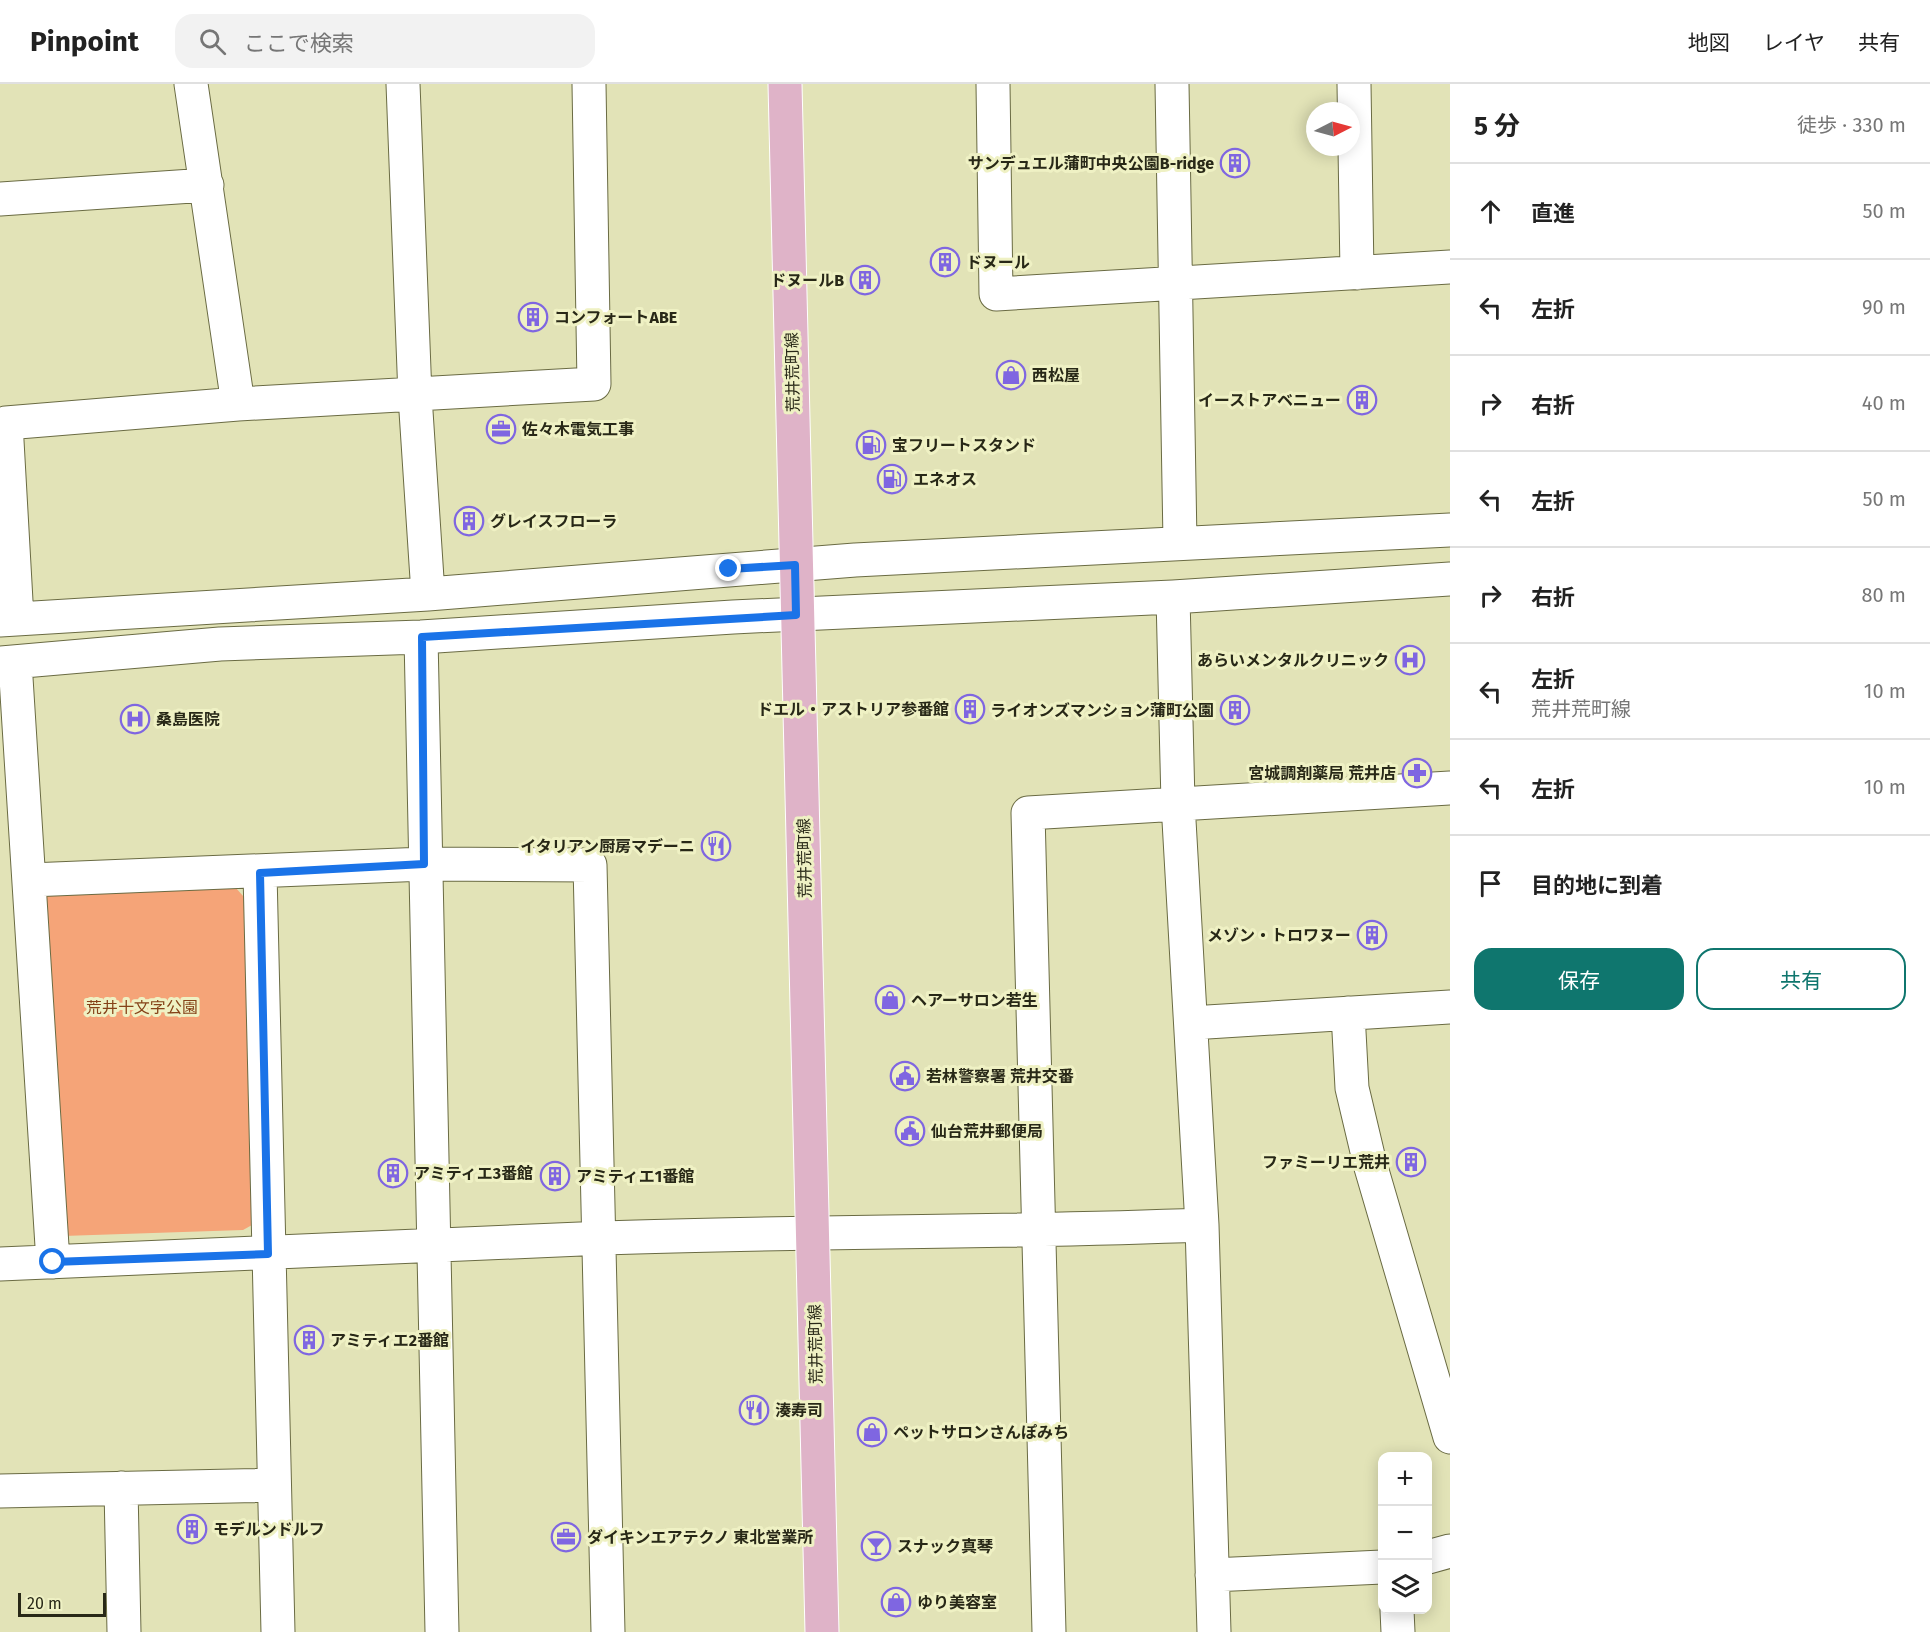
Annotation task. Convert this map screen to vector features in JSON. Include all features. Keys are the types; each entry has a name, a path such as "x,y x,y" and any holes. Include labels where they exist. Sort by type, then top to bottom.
{"main road":[{"name":"荒井荒町線","path":"785,84 822,1632"}],"street":[{"path":"191,84 238,404"},
{"path":"403,84 415,396 428,594"},
{"path":"589,84 594,384 415,396 238,404 6,423 9,619 428,594 795,565 1180,542 1450,530"},
{"path":"993,84 996,294 1450,267"},
{"path":"1172,84 1180,542"},
{"path":"1354,84 1357,273"},
{"path":"0,198 207,185"},
{"path":"53,1262 30,880 7,662 220,644 422,637 796,615 1173,597 1450,579"},
{"path":"1173,597 1178,802 1202,1225 1214,1632"},
{"path":"422,637 424,864 435,1246 442,1632"},
{"path":"1049,1632 1028,813 1178,802 1450,788"},
{"path":"30,880 260,873 424,864 590,865 608,1632"},
{"path":"260,873 278,1632"},
{"path":"1191,1023 1450,1007"},
{"path":"1348,1013 1352,1088 1370,1164 1450,1437"},
{"path":"0,1263 268,1254 600,1238 813,1232 1038,1231 1202,1225"},
{"path":"0,1491 274,1485"},
{"path":"121,1488 124,1632"},
{"path":"1432,1556 1450,1551"},
{"path":"1212,1575 1378,1567"},
{"path":"1397,1614 1398,1632"}],"green space":[{"name":"荒井十文字公園","path":"226,877 244,897 252,1225 243,1230 63,1236 31,897"}],"place":[{"name":"サンデュエル蒲町中央公園B-ridge","path":"1235,163"},
{"name":"ドヌール","path":"945,262"},
{"name":"ドヌールB","path":"865,280"},
{"name":"コンフォートABE","path":"533,317"},
{"name":"西松屋","path":"1011,375"},
{"name":"イーストアベニュー","path":"1362,400"},
{"name":"佐々木電気工事","path":"501,429"},
{"name":"宝フリートスタンド","path":"871,445"},
{"name":"エネオス","path":"892,479"},
{"name":"グレイスフローラ","path":"469,521"},
{"name":"あらいメンタルクリニック","path":"1410,660"},
{"name":"ドエル・アストリア参番館","path":"970,709"},
{"name":"ライオンズマンション蒲町公園","path":"1235,710"},
{"name":"桑島医院","path":"135,719"},
{"name":"宮城調剤薬局 荒井店","path":"1417,773"},
{"name":"イタリアン厨房マデーニ","path":"716,846"},
{"name":"メゾン・トロワヌー","path":"1372,935"},
{"name":"ヘアーサロン若生","path":"890,1000"},
{"name":"若林警察署 荒井交番","path":"905,1076"},
{"name":"仙台荒井郵便局","path":"910,1131"},
{"name":"ファミーリエ荒井","path":"1411,1162"},
{"name":"アミティエ3番館","path":"393,1173"},
{"name":"アミティエ1番館","path":"555,1176"},
{"name":"アミティエ2番館","path":"309,1340"},
{"name":"湊寿司","path":"754,1410"},
{"name":"ペットサロンさんぽみち","path":"872,1432"},
{"name":"モデルンドルフ","path":"192,1529"},
{"name":"ダイキンエアテクノ 東北営業所","path":"566,1537"},
{"name":"スナック真琴","path":"876,1546"},
{"name":"ゆり美容室","path":"896,1602"}],"route":[{"path":"53,1262 268,1254 260,873 424,864 422,637 796,615 795,565 729,569"}]}
